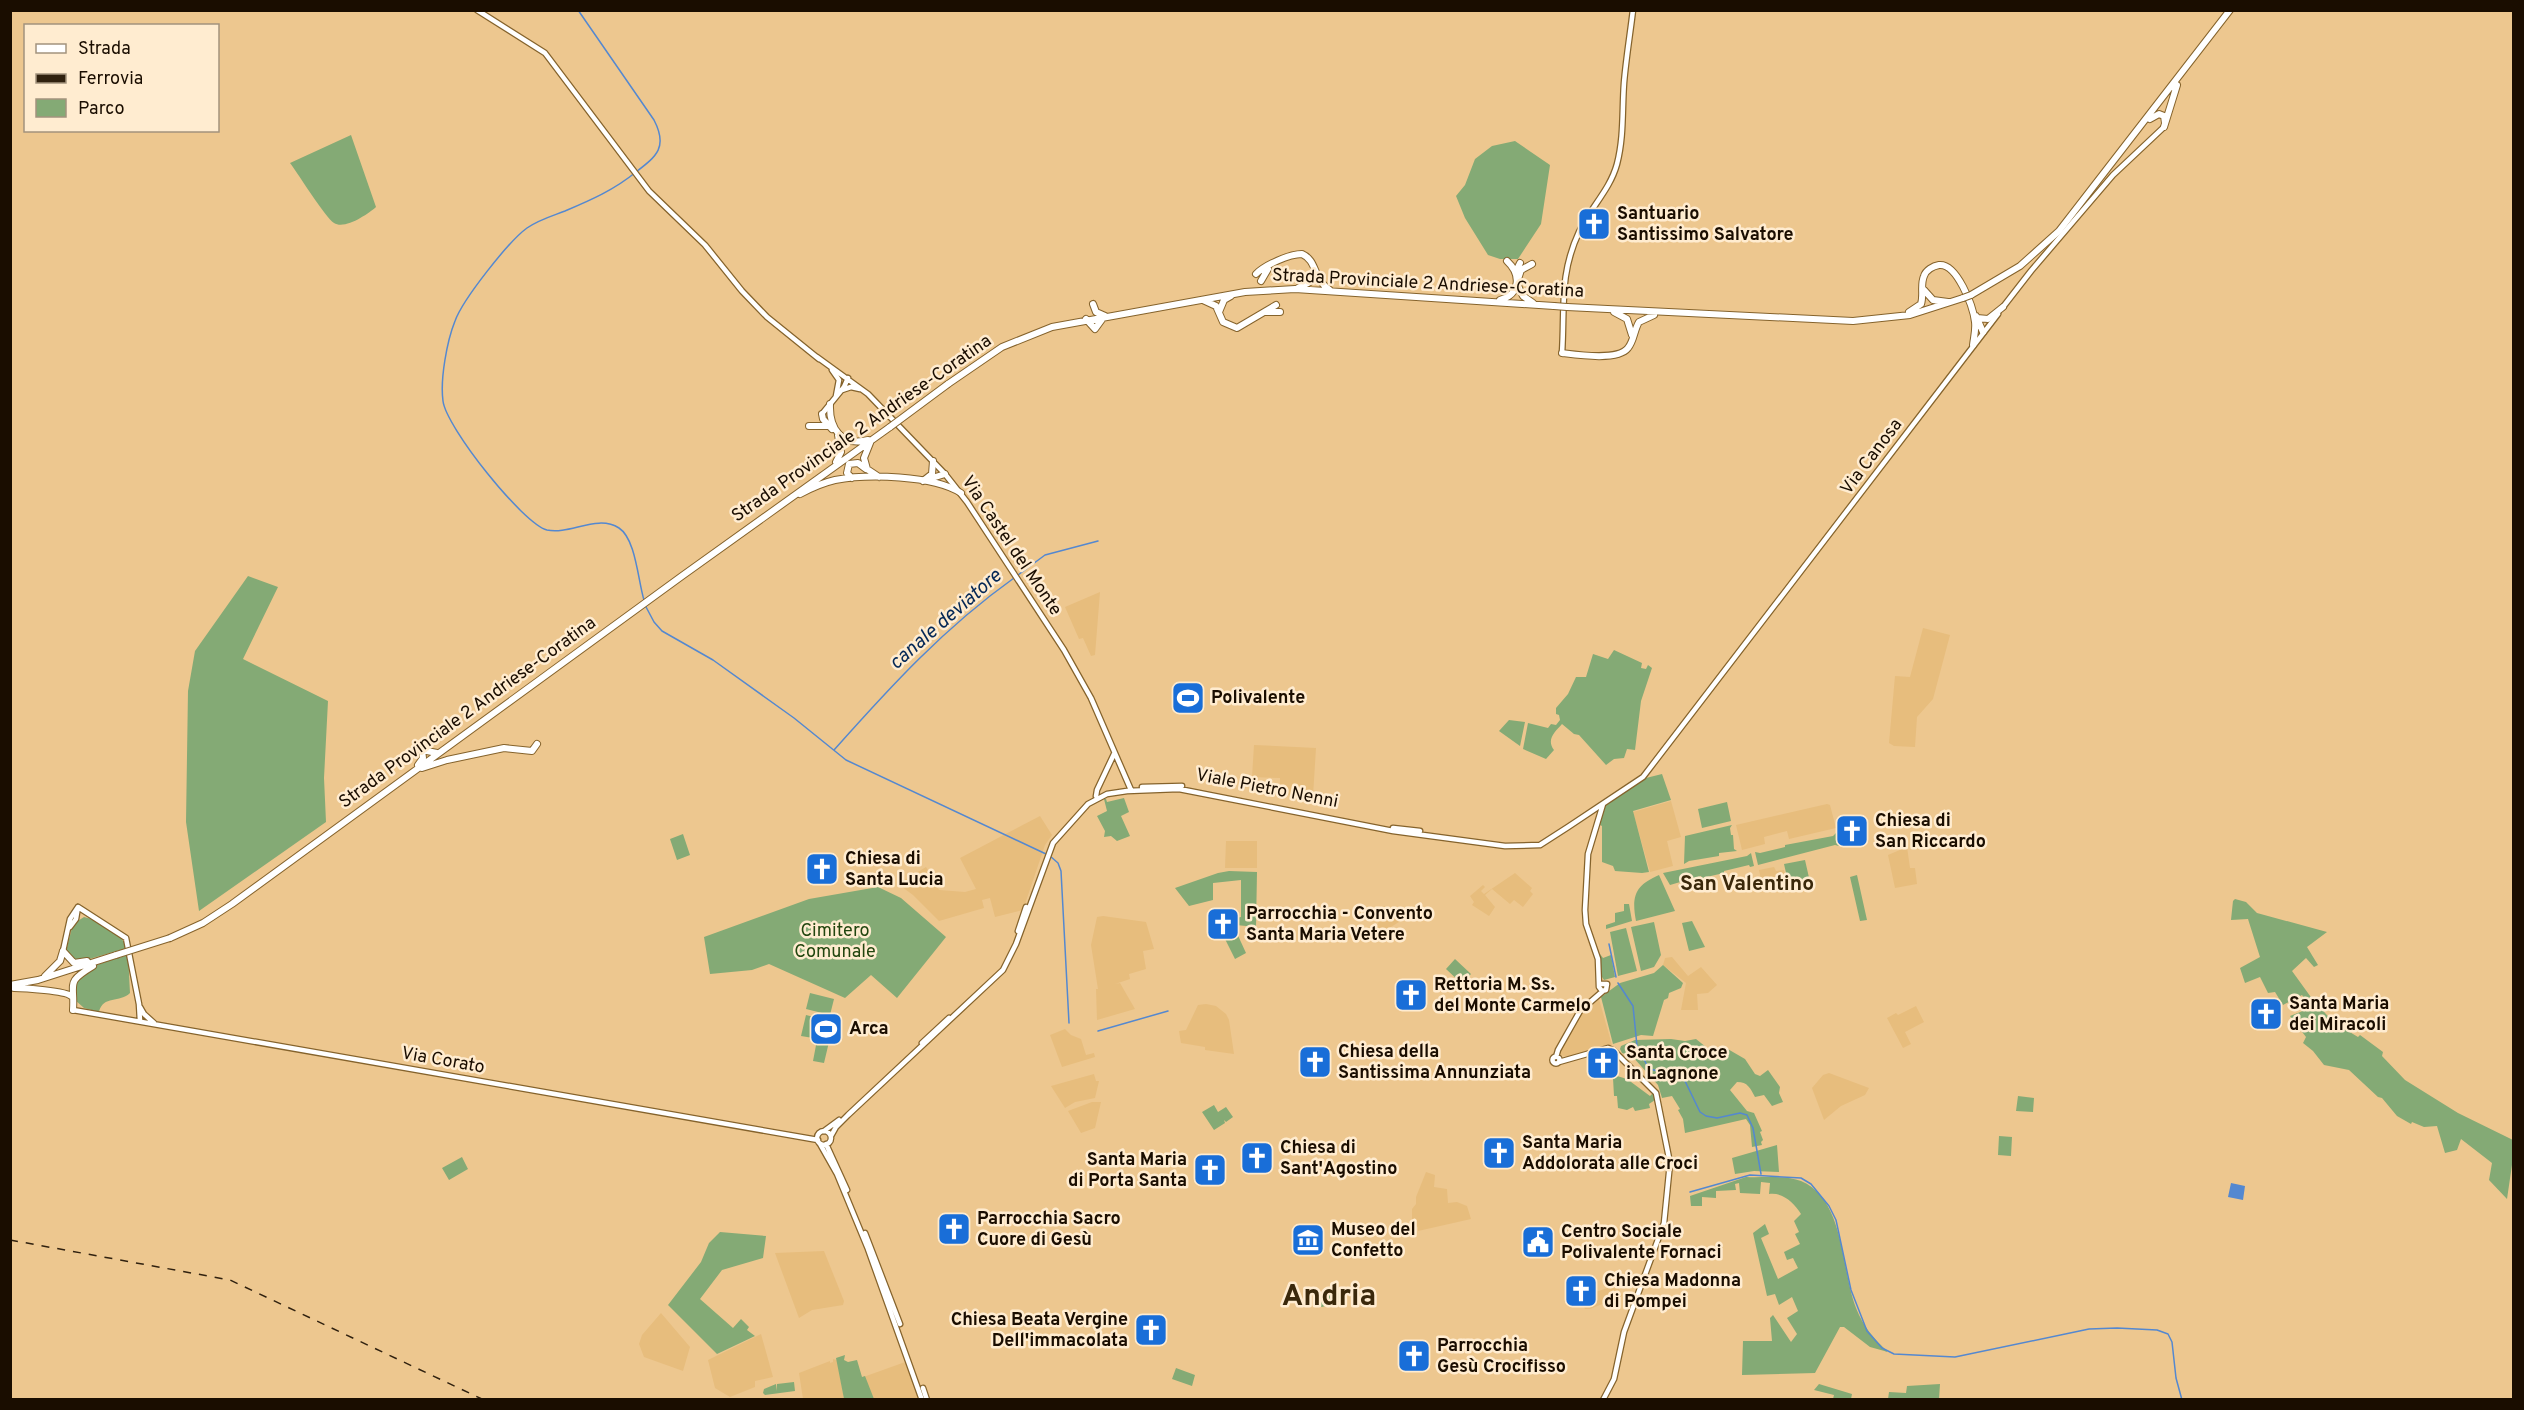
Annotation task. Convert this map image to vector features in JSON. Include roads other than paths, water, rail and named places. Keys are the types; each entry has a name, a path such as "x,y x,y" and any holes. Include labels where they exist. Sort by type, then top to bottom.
{"main road":[{"path":"477,10 545,52 634,173 659,202 705,245 742,291 767,317 836,375 838,391"},
{"path":"1633,10 1625,70 1623,132 1619,153 1612,177 1579,232 1566,268 1563,292 1562,353 1614,356 1626,351 1642,319 1662,313"},
{"name":"Strada Provinciale 2 Andriese-Coratina","path":"10,987 170,938 218,915 767,514 981,360 1008,344 1040,330 1086,320 1237,293 1295,289 1691,315 1841,321 1899,317 1954,302 1971,295 2023,264 2072,218 2230,10"},
{"path":"2164,127 2168,121 2175,90 2187,68"},
{"path":"2136,134 2157,114 2164,116 2164,127"},
{"name":"Via Canosa","path":"1540,845 1643,777 2031,271 2113,175 2164,127"},
{"path":"1253,268 1263,271 1290,256 1302,254 1311,261 1322,285 1331,291"},
{"path":"1507,261 1519,271"},
{"path":"1519,271 1532,264"},
{"path":"1899,317 1921,304 1924,276 1927,271 1934,267 1948,267 1958,277 1983,332"},
{"path":"1261,281 1263,271"},
{"path":"1519,271 1518,282 1522,296 1536,305"},
{"path":"1295,289 1310,282 1315,272"},
{"path":"1494,302 1510,296 1518,282"},
{"path":"1923,289 1933,300 1954,302"},
{"path":"1219,312 1224,300 1237,293"},
{"path":"1268,310 1271,298"},
{"path":"1196,300 1211,302 1223,322 1237,328 1268,310 1280,312"},
{"path":"1093,304 1096,312 1107,316 1099,321 1095,329 1086,320 1093,304"},
{"path":"1975,318 1988,319 2003,307"},
{"path":"1607,309 1627,319 1633,338"},
{"path":"1973,345 1975,318"},
{"name":"Via Castel del Monte","path":"817,357 864,391 961,493 1064,650 1091,698 1130,789"},
{"path":"848,378 822,414 833,428 851,442 874,438"},
{"path":"838,391 851,387 864,391"},
{"path":"824,473 838,460 841,452 833,428 830,405"},
{"path":"809,426 833,428"},
{"path":"867,469 865,451 874,438"},
{"path":"925,480 933,471 933,461"},
{"path":"852,478 846,471 849,464 858,463 882,478"},
{"path":"925,480 945,474"},
{"path":"937,483 945,474"},
{"path":"781,504 819,485 852,478 925,480 961,493"},
{"path":"453,742 449,753 457,758"},
{"path":"414,771 457,758 504,748 529,748 537,744"},
{"path":"414,771 423,758 422,750 432,754 440,752"},
{"path":"1096,796 1096,790 1114,754"},
{"name":"Viale Pietro Nenni","path":"1130,789 1180,786 1399,830 1515,846 1540,845"},
{"path":"821,1143 830,1142 836,1127 1003,970 1016,944 1047,854 1058,831 1080,808 1096,796 1130,789"},
{"path":"1047,854 1060,832 1092,801 1107,794 1130,789"},
{"path":"1603,804 1588,854 1585,910 1586,924 1598,959 1601,988 1580,1011 1558,1050 1558,1059 1566,1060 1612,1049 1656,1093 1670,1167 1664,1224 1624,1332 1614,1379 1603,1400"},
{"path":"78,908 126,938 139,1004 140,1021"},
{"path":"70,927 76,919 78,908"},
{"path":"30,982 54,969 60,961 73,912 78,908"},
{"path":"76,919 86,916 94,917"},
{"path":"63,951 74,963 102,960"},
{"path":"72,1010 73,983 80,974 113,956"},
{"path":"10,987 47,992 62,991 71,996"},
{"path":"139,1004 144,1014 156,1024"},
{"name":"Via Corato","path":"72,1010 809,1138 821,1143"},
{"path":"140,1021 144,1014"},
{"path":"809,1138 824,1131 893,1072"},
{"path":"824,1131 831,1136"},
{"path":"819,1134 821,1143 835,1159 927,1400"},
{"path":"888,1293 922,1400"}],"water":[{"path":"2231,1183 2245,1186 2243,1200 2228,1197"}],"waterway":[{"path":"578,10 654,120 660,137 658,150 655,156 643,166 611,189 527,228 498,257 467,299 455,321 445,360 442,382 443,401 447,414 471,452 504,493 536,524 547,530 556,531 602,523 611,524 625,533 636,561 644,600"},
{"name":"canale deviatore","path":"1018,575 1045,555 1098,541"},
{"name":"canale deviatore","path":"834,750 941,638 1014,578"},
{"name":"canale deviatore","path":"645,605 662,631 713,660 794,718 846,760 1046,854"},
{"path":"1050,856 1058,863 1061,871 1069,1023"},
{"path":"1609,944 1616,977"},
{"path":"1618,983 1633,1006 1637,1046 1649,1069 1678,1075 1685,1081 1700,1112 1706,1116 1717,1118 1740,1113 1747,1115 1753,1128 1761,1174"},
{"path":"1098,1031 1168,1011"},
{"path":"1690,1192 1750,1175 1801,1178 1811,1184 1829,1206 1836,1220 1851,1290 1867,1331 1882,1348 1894,1354 1955,1357 2089,1329 2157,1330 2168,1334 2172,1342 2176,1378 2182,1400"}],"railway":[{"path":"10,1240 230,1280 484,1400"}],"place":[{"name":"Santuario Santissimo Salvatore","path":"1594,224"},
{"name":"Polivalente","path":"1188,698"},
{"name":"Chiesa di San Riccardo","path":"1852,831"},
{"name":"Chiesa di Santa Lucia","path":"822,869"},
{"name":"Parrocchia - Convento Santa Maria Vetere","path":"1223,924"},
{"name":"Rettoria M. Ss. del Monte Carmelo","path":"1411,995"},
{"name":"Santa Maria dei Miracoli","path":"2266,1014"},
{"name":"Arca","path":"826,1029"},
{"name":"Chiesa della Santissima Annunziata","path":"1315,1062"},
{"name":"Santa Croce in Lagnone","path":"1603,1063"},
{"name":"Santa Maria Addolorata alle Croci","path":"1499,1153"},
{"name":"Chiesa di Sant'Agostino","path":"1257,1158"},
{"name":"Santa Maria di Porta Santa","path":"1210,1170"},
{"name":"Parrocchia Sacro Cuore di Gesù","path":"954,1229"},
{"name":"Museo del Confetto","path":"1308,1240"},
{"name":"Centro Sociale Polivalente Fornaci","path":"1538,1242"},
{"name":"Chiesa Madonna di Pompei","path":"1581,1291"},
{"name":"Chiesa Beata Vergine Dell'immacolata","path":"1151,1330"},
{"name":"Parrocchia Gesù Crocifisso","path":"1414,1356"}],"district":[{"name":"San Valentino","path":"1747,884"},
{"name":"Andria","path":"1329,1297"}],"park label":[{"name":"Cimitero Comunale","path":"835,941"}]}
